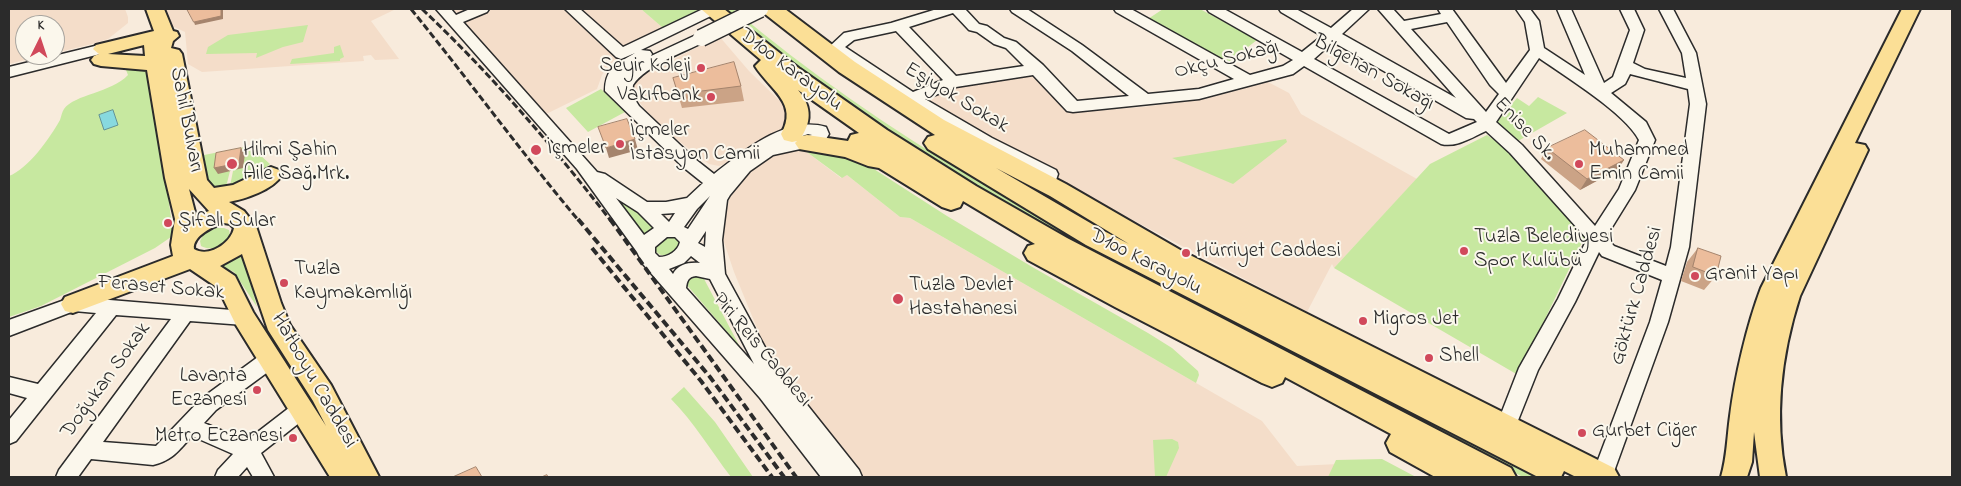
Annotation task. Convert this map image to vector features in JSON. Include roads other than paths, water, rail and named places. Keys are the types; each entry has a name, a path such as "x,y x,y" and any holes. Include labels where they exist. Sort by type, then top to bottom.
{"highway":[{"name":"D100 Karayolu","path":"711,9 738,20 864,126 1006,215 1058,245 1501,477"},
{"name":"D100 Karayolu","path":"748,9 850,87 946,149 1095,238 1565,477"},
{"path":"772,9 847,67 936,126 1048,185 1173,258"},
{"path":"738,20 771,72 795,100 800,138 848,149 897,168"},
{"path":"771,72 827,117 897,168 1043,256 1124,300 1287,382 1462,477"},
{"path":"946,149 1173,258 1603,477"}],"main road":[{"path":"1734,477 1739,462 1743,415 1763,314 1773,288 1911,9"},
{"path":"1773,477 1766,443 1774,349 1779,321 1788,296 1926,9"},
{"path":"102,55 130,34 147,11"},
{"name":"Sahil Bulvarı","path":"147,11 157,49 176,178 186,219 188,250"},
{"path":"102,55 135,62 157,49"},
{"path":"102,55 157,49"},
{"name":"Sahil Bulvarı","path":"157,49 172,54 197,183 207,196 241,222"},
{"path":"188,250 205,261 226,254 242,240 241,222 246,204 271,175 238,193 222,197 207,196"},
{"path":"188,250 188,232 206,221 216,217 241,222"},
{"name":"Hatboyu Caddesi","path":"241,222 269,304 280,330 322,393 366,477"},
{"path":"73,304 119,288 162,269 188,250"},
{"name":"Hatboyu Caddesi","path":"188,250 227,282 244,318 344,477"}],"street":[{"path":"443,9 583,165 616,191 644,208 670,230 685,235 689,244 704,255 716,274"},
{"path":"454,21 482,9"},
{"path":"572,9 621,54 711,9"},
{"path":"716,274 712,240 716,193 689,163 633,110 624,96 624,91 629,79 697,34 760,9"},
{"path":"952,9 899,25 954,82"},
{"path":"957,9 974,27 982,29 1000,41 1011,45 1038,69"},
{"path":"1016,9 1077,48 1144,100"},
{"path":"1121,9 1249,81"},
{"name":"Bilgehan Sokağı","path":"1214,9 1447,140 1462,136 1487,123"},
{"path":"1286,9 1428,87 1487,123 1537,50 1532,22 1523,9"},
{"name":"Okçu Sokağı","path":"1038,69 1073,107 1199,94 1288,70 1304,59 1362,9"},
{"name":"Enise Sk.","path":"1385,9 1487,123 1516,149 1608,251 1672,276"},
{"path":"1564,9 1600,93"},
{"path":"1600,93 1620,80 1637,30 1626,9"},
{"name":"Göktürk Caddesi","path":"1603,477 1659,322 1680,247 1698,104 1689,53 1666,9"},
{"path":"1400,26 1448,13 1495,81 1508,94"},
{"path":"697,34 738,20"},
{"name":"Eşiyok Sokak","path":"899,25 849,36 836,47 911,98 1003,152 1050,174 1048,185"},
{"path":"1506,427 1529,368 1566,302 1596,239 1628,190 1647,140 1640,126 1600,93 1537,50"},
{"path":"9,72 102,55"},
{"path":"9,80 102,55"},
{"path":"1625,65 1641,73 1694,85"},
{"path":"911,98 954,82 1038,69"},
{"path":"1428,87 1443,73"},
{"path":"689,163 698,177 699,190 694,201 670,230 650,241 647,255 659,263 672,262 682,254 716,193 733,168 754,152 800,138"},
{"path":"644,208 666,208 716,193 734,179 758,155 800,138"},
{"path":"689,163 713,172 733,168"},
{"name":"Piri Reis Caddesi","path":"583,165 647,255 767,392 833,477"},
{"path":"677,289 678,282 688,271 696,268 716,274"},
{"name":"Piri Reis Caddesi","path":"716,274 766,368 852,477"},
{"path":"9,328 73,304"},
{"name":"Feraset Sokak","path":"73,304 244,318"},
{"path":"9,435 112,307"},
{"name":"Doğukan Sokak","path":"66,477 88,450 186,312"},
{"path":"88,450 153,456 162,454 209,404 270,360"},
{"path":"9,386 43,394"},
{"path":"224,477 248,451 302,410"},
{"path":"190,426 248,451 264,477"}],"water":[{"path":"113,110 118,125 104,130 99,115"}],"railway":[{"path":"411,9 579,221"},
{"path":"422,9 497,85 611,221"},
{"path":"578,219 710,377 784,477"},
{"path":"610,219 796,477"},
{"path":"592,248 701,381 772,477"}],"place":[{"name":"Seyir Koleji","path":"701,68"},
{"name":"Vakıfbank","path":"711,97"},
{"name":"İçmeler İstasyon Camii","path":"620,144"},
{"name":"İçmeler","path":"536,150"},
{"name":"Hilmi Şahin Aile Sağ.Mrk.","path":"232,164"},
{"name":"Muhammed Emin Camii","path":"1579,164"},
{"name":"Şifalı Sular","path":"168,223"},
{"name":"Tuzla Belediyesi Spor Kulübü","path":"1464,251"},
{"name":"Hürriyet Caddesi","path":"1186,253"},
{"name":"Granit Yapı","path":"1695,276"},
{"name":"Tuzla Kaymakamlığı","path":"284,283"},
{"name":"Tuzla Devlet Hastahanesi","path":"898,299"},
{"name":"Migros Jet","path":"1363,321"},
{"name":"Shell","path":"1429,358"},
{"name":"Lavanta Eczanesi","path":"257,390"},
{"name":"Gurbet Ciğer","path":"1582,433"},
{"name":"Metro Eczanesi","path":"293,438"}]}
